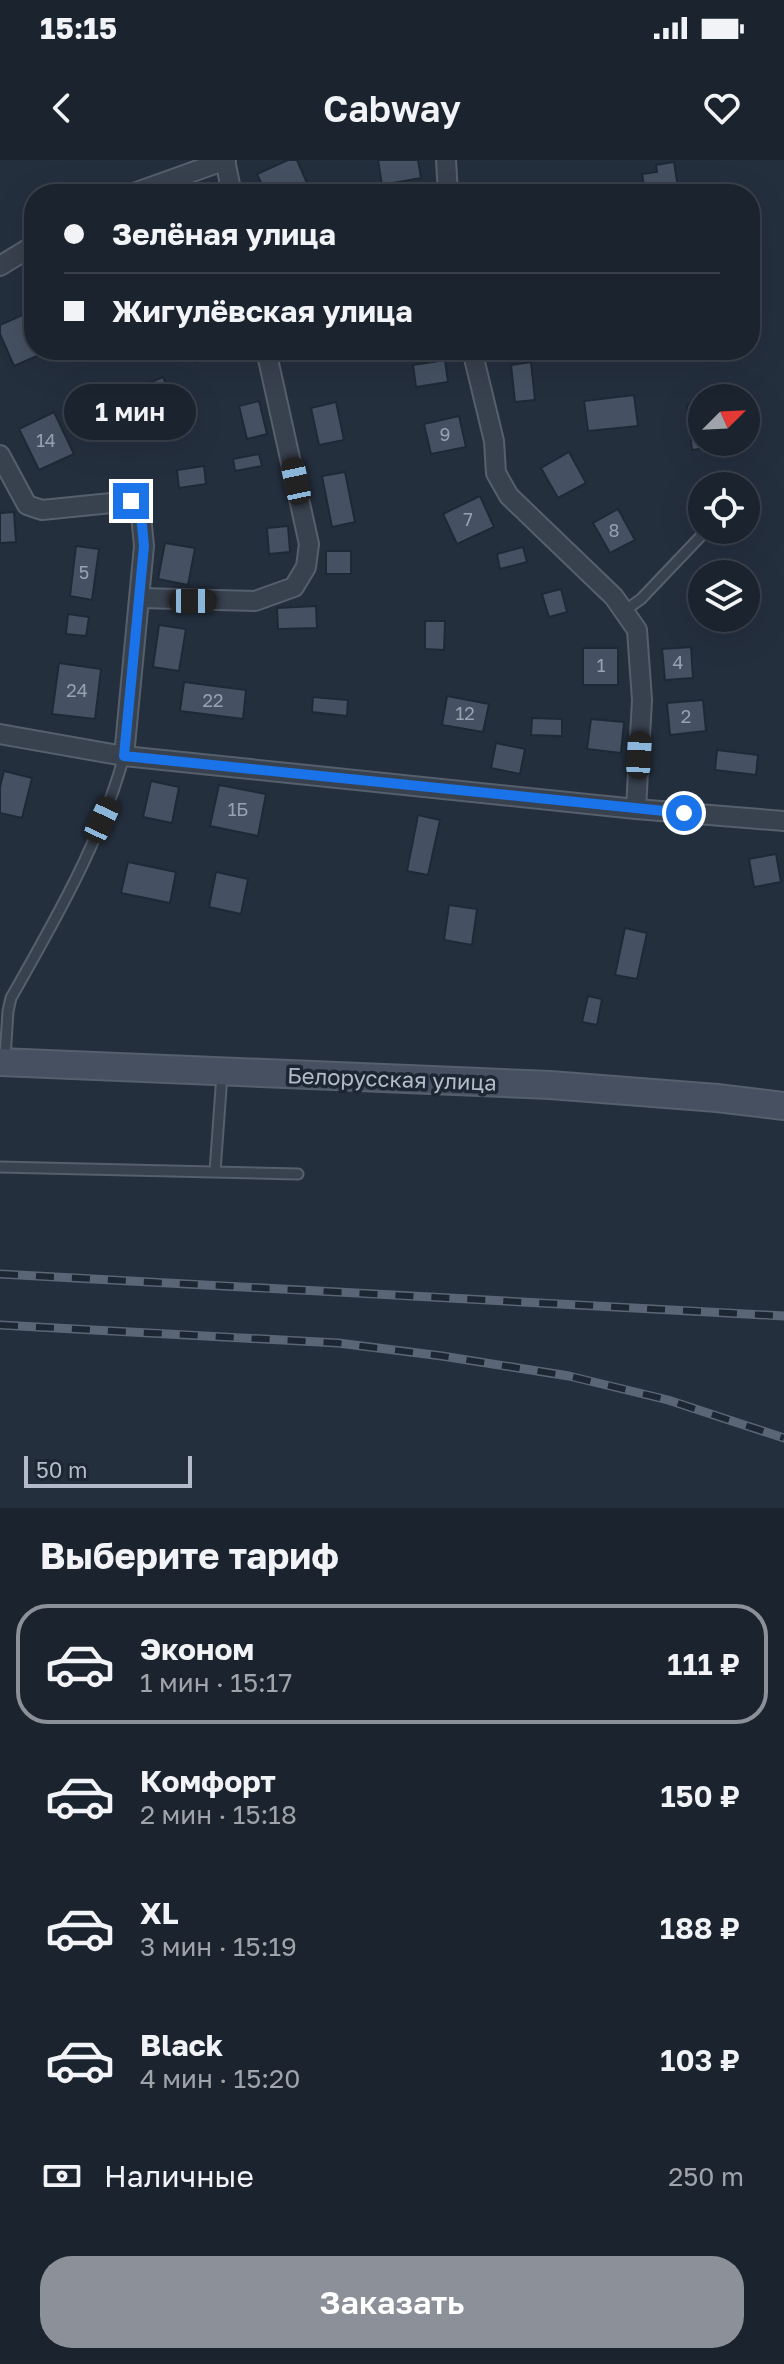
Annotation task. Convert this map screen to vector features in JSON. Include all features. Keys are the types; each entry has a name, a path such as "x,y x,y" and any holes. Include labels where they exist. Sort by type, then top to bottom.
{"main road":[{"name":"Белорусская улица","path":"2,1062 550,1085 784,1106"}],"street":[{"path":"159,184 226,160 230,184"},
{"path":"446,160 447,184"},
{"path":"0,266 24,251"},
{"path":"140,598 255,601 294,587 306,567 309,544 268,360"},
{"path":"474,360 494,441 496,473 509,496 614,597 637,630 642,700 636,809"},
{"path":"0,455 27,505 42,510 131,501 140,504 144,546 124,756"},
{"path":"0,734 124,756 636,809 784,821"}],"lane":[{"path":"624,611 641,599 693,544"},
{"path":"2,1062 4,1011 52,925 114,794 124,756"},
{"path":"215,1171 222,1072"},
{"path":"0,1167 298,1174"}],"building":[{"path":"288,160 297,160 307,183 262,184 257,174"},
{"path":"378,160 418,160 421,178 382,184"},
{"path":"674,162 677,184 644,184 642,174 657,172 656,165"},
{"path":"24,314 24,360 28,360 14,366 0,334 0,325"},
{"path":"445,360 448,382 416,387 413,365"},
{"path":"531,362 535,400 515,402 511,365"},
{"path":"163,377 171,397 152,405 144,385"},
{"path":"634,395 638,426 588,431 584,401"},
{"path":"259,401 267,434 247,439 239,406"},
{"path":"336,402 344,440 319,445 311,408"},
{"path":"54,412 74,454 39,470 19,429"},
{"path":"459,416 466,447 431,454 424,424"},
{"path":"569,452 586,483 558,498 541,468"},
{"path":"259,454 262,466 235,471 233,459"},
{"path":"204,466 206,484 179,488 177,470"},
{"path":"345,472 355,522 332,527 322,476"},
{"path":"480,496 494,527 457,544 443,514"},
{"path":"618,509 635,540 610,553 593,523"},
{"path":"14,512 16,542 0,543 0,513"},
{"path":"288,526 290,552 269,554 267,528"},
{"path":"165,543 195,548 188,585 158,579"},
{"path":"76,546 99,549 92,600 70,596"},
{"path":"523,547 527,562 500,569 497,554"},
{"path":"326,551 351,551 351,574 326,574"},
{"path":"561,589 567,612 549,617 542,594"},
{"path":"316,606 317,628 278,629 277,608"},
{"path":"68,614 89,617 86,636 66,634"},
{"path":"425,621 445,621 444,650 425,649"},
{"path":"159,625 186,629 179,671 153,667"},
{"path":"691,647 693,678 665,680 662,649"},
{"path":"583,648 618,648 618,685 583,685"},
{"path":"59,663 101,669 95,719 52,714"},
{"path":"184,682 246,690 243,719 180,711"},
{"path":"447,696 489,704 483,732 442,725"},
{"path":"313,697 348,700 347,716 312,712"},
{"path":"703,700 706,731 670,735 667,703"},
{"path":"532,718 562,719 562,736 531,735"},
{"path":"591,719 624,722 621,753 587,749"},
{"path":"496,743 525,749 520,774 491,768"},
{"path":"717,750 758,755 756,775 715,770"},
{"path":"4,771 32,778 22,818 0,813 0,787"},
{"path":"151,781 179,787 172,823 143,817"},
{"path":"219,785 266,794 258,836 210,826"},
{"path":"418,815 440,820 428,875 407,871"},
{"path":"776,854 781,882 754,887 749,859"},
{"path":"128,862 176,872 170,903 121,893"},
{"path":"216,872 248,879 241,914 209,907"},
{"path":"449,905 477,909 472,945 444,940"},
{"path":"625,928 647,933 637,979 615,975"},
{"path":"588,996 602,999 597,1025 582,1022"}],"railway":[{"path":"0,1274 784,1316"},
{"path":"0,1325 338,1343 442,1356 569,1376 668,1400 784,1438"}],"route":[{"path":"131,501 140,504 144,546 124,756 684,813"}]}
